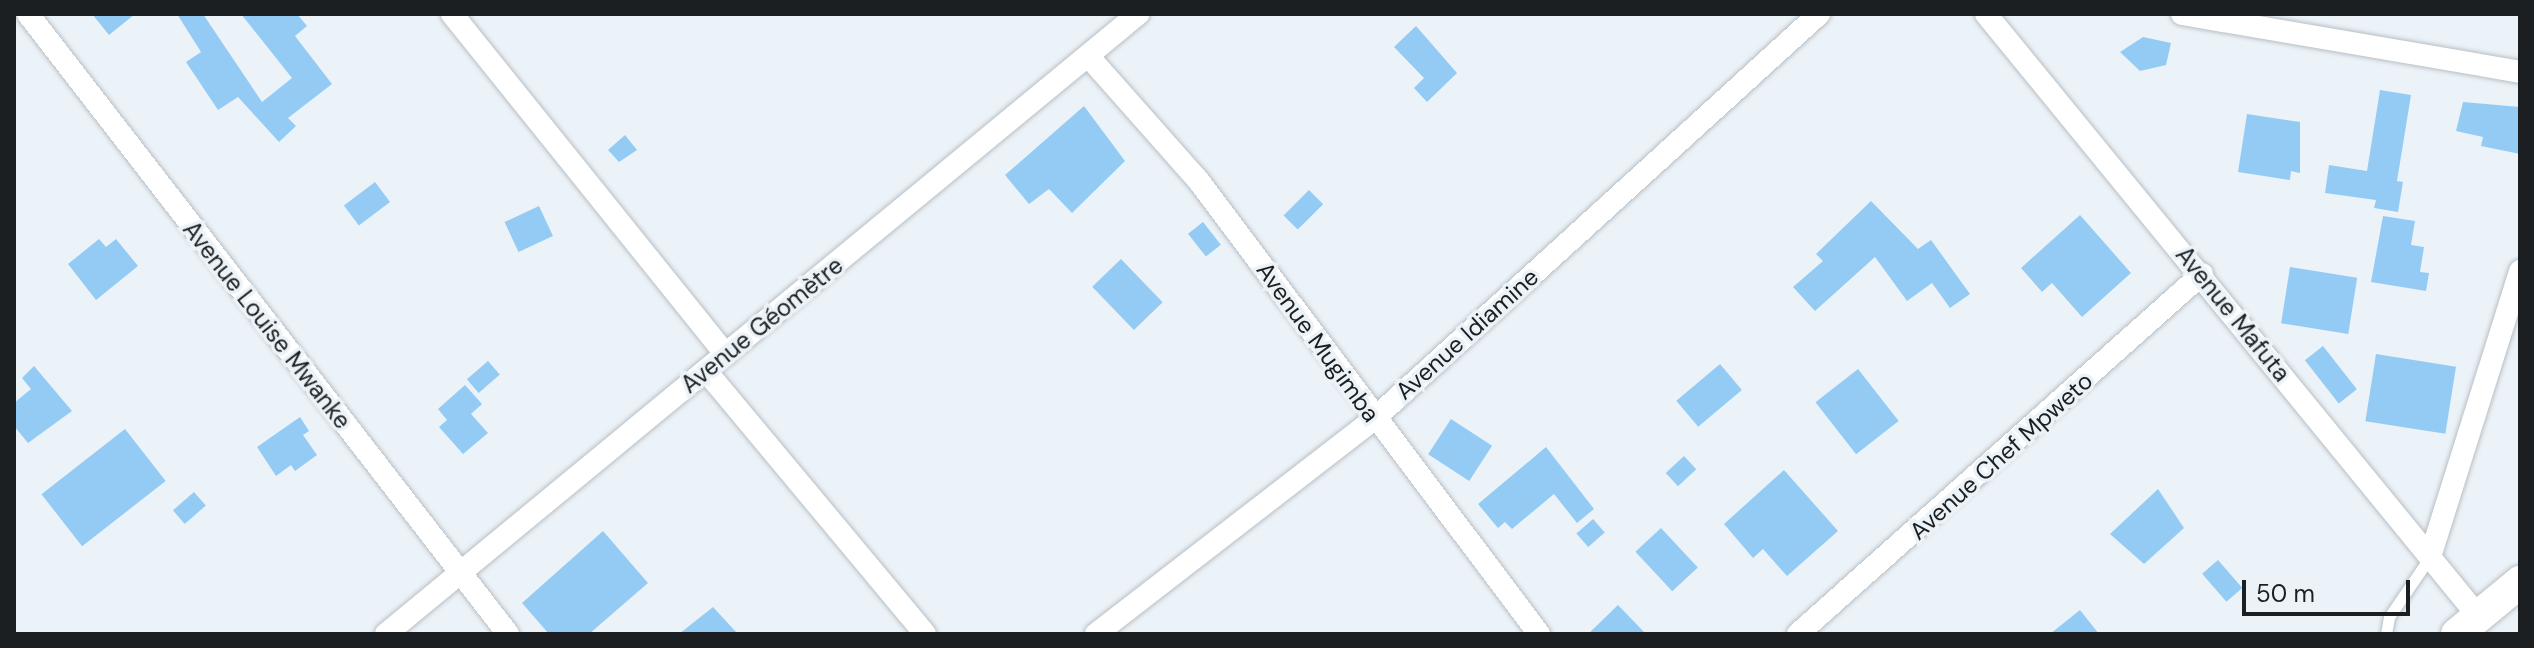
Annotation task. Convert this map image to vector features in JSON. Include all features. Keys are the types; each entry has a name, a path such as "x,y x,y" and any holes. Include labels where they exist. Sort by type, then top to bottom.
{"street":[{"name":"Avenue Louise Mwanke","path":"28,14 458,574 508,634"},
{"path":"452,14 726,355"},
{"name":"Avenue Géomètre","path":"386,634 1138,14"},
{"name":"Avenue Idiamine","path":"1096,634 1374,419 1819,14"},
{"name":"Avenue Mafuta","path":"1986,14 2202,274 2430,557 2468,625"},
{"path":"2182,14 2520,72"},
{"name":"Avenue Mugimba","path":"1089,57 1198,180 1374,419 1539,634"},
{"path":"2430,557 2520,271"},
{"name":"Avenue Chef Mpweto","path":"1798,634 2202,274"},
{"path":"706,371 925,634"},
{"path":"2468,625 2520,582"}],"lane":[{"path":"2386,634 2389,617 2430,557"}],"building":[{"path":"92,14 135,14 109,35"},
{"path":"177,14 203,14 262,102 292,78 241,14 297,14 307,26 295,36 332,84 288,118 296,126 279,142 238,97 218,110 186,62 201,52"},
{"path":"1416,26 1457,73 1427,102 1414,88 1424,78 1394,47"},
{"path":"2143,37 2171,43 2166,65 2140,71 2120,52"},
{"path":"2380,90 2411,95 2397,181 2403,182 2398,212 2374,208 2376,200 2325,193 2329,165 2367,171"},
{"path":"2463,102 2520,107 2520,154 2481,146 2483,137 2456,131"},
{"path":"1084,106 1125,161 1072,213 1049,189 1029,204 1005,175"},
{"path":"2247,114 2300,122 2300,173 2291,171 2290,180 2238,172"},
{"path":"625,135 637,150 619,162 608,150"},
{"path":"375,182 390,202 359,225 344,205"},
{"path":"1309,190 1323,204 1298,230 1284,215"},
{"path":"1871,201 1918,249 1931,240 1970,294 1950,308 1932,283 1907,301 1875,257 1815,311 1793,287 1823,261 1816,254"},
{"path":"539,206 553,236 519,252 505,222"},
{"path":"2080,215 2131,273 2082,317 2052,283 2042,292 2021,268"},
{"path":"2383,216 2415,221 2411,245 2424,247 2420,272 2429,273 2426,291 2371,282"},
{"path":"1203,222 1221,245 1206,257 1188,234"},
{"path":"99,239 106,247 116,239 138,266 96,300 68,264"},
{"path":"1121,259 1163,302 1134,330 1092,287"},
{"path":"2290,267 2357,278 2348,334 2281,323"},
{"path":"2323,346 2357,389 2339,404 2305,360"},
{"path":"2376,354 2456,367 2445,434 2365,421"},
{"path":"488,361 500,375 479,393 467,379"},
{"path":"1720,364 1742,390 1698,427 1676,401"},
{"path":"34,366 72,411 28,443 14,426 14,403 31,389 22,378"},
{"path":"1858,369 1899,421 1856,454 1815,402"},
{"path":"465,385 482,404 471,414 488,433 463,454 439,427 447,420 438,409"},
{"path":"300,417 309,431 303,435 317,455 295,471 291,465 276,476 257,447"},
{"path":"1451,419 1492,446 1469,481 1428,454"},
{"path":"125,429 166,481 82,546 41,494"},
{"path":"1546,447 1594,509 1577,523 1554,494 1512,529 1505,522 1498,528 1478,504"},
{"path":"1684,456 1696,469 1678,486 1666,473"},
{"path":"1784,470 1838,531 1787,576 1763,549 1753,558 1724,524"},
{"path":"2158,489 2184,528 2144,564 2110,534"},
{"path":"194,492 206,506 185,524 173,510"},
{"path":"1593,519 1605,533 1588,547 1576,533"},
{"path":"1661,528 1698,567 1672,591 1635,552"},
{"path":"603,531 648,583 589,634 549,634 522,603"},
{"path":"2218,560 2242,588 2226,602 2202,574"},
{"path":"1618,605 1646,634 1588,634"},
{"path":"713,607 738,634 679,634"},
{"path":"2080,610 2099,634 2050,634"}]}
